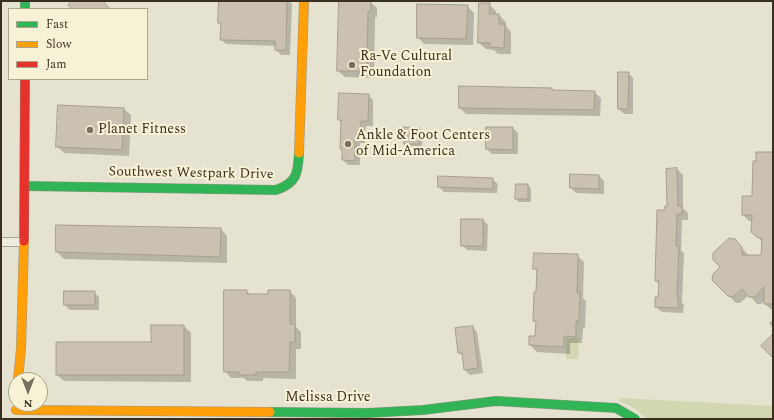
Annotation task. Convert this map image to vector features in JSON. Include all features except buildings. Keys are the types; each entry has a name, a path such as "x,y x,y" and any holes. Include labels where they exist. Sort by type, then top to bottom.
{"street":[{"name":"Southwest Westpark Drive","path":"25,186 276,190 285,188 293,181 298,172 304,1"},
{"path":"19,372 21,349 25,186 25,80"},
{"path":"1,242 23,242"},
{"name":"Melissa Drive","path":"48,411 368,413 423,410 496,401 616,408 635,419"}],"green space":[{"path":"566,338 579,338 578,359 566,359"},
{"path":"620,398 773,406 773,419 647,419 633,407 619,401"}],"traffic: fast":[{"path":"25,1 25,8"},
{"path":"25,186 276,190 288,184 295,176 297,172 299,153"},
{"path":"270,412 368,413 423,410 496,401 616,408 635,419"}],"traffic: slow":[{"path":"299,153 304,1"},
{"path":"19,372 21,349 24,241"},
{"path":"48,410 270,412"}],"traffic: jam":[{"path":"24,241 25,80"}],"place":[{"name":"Ra-Ve Cultural Foundation","path":"352,65"},
{"name":"Planet Fitness","path":"90,130"},
{"name":"Ankle & Foot Centers of Mid-America","path":"348,144"}]}
